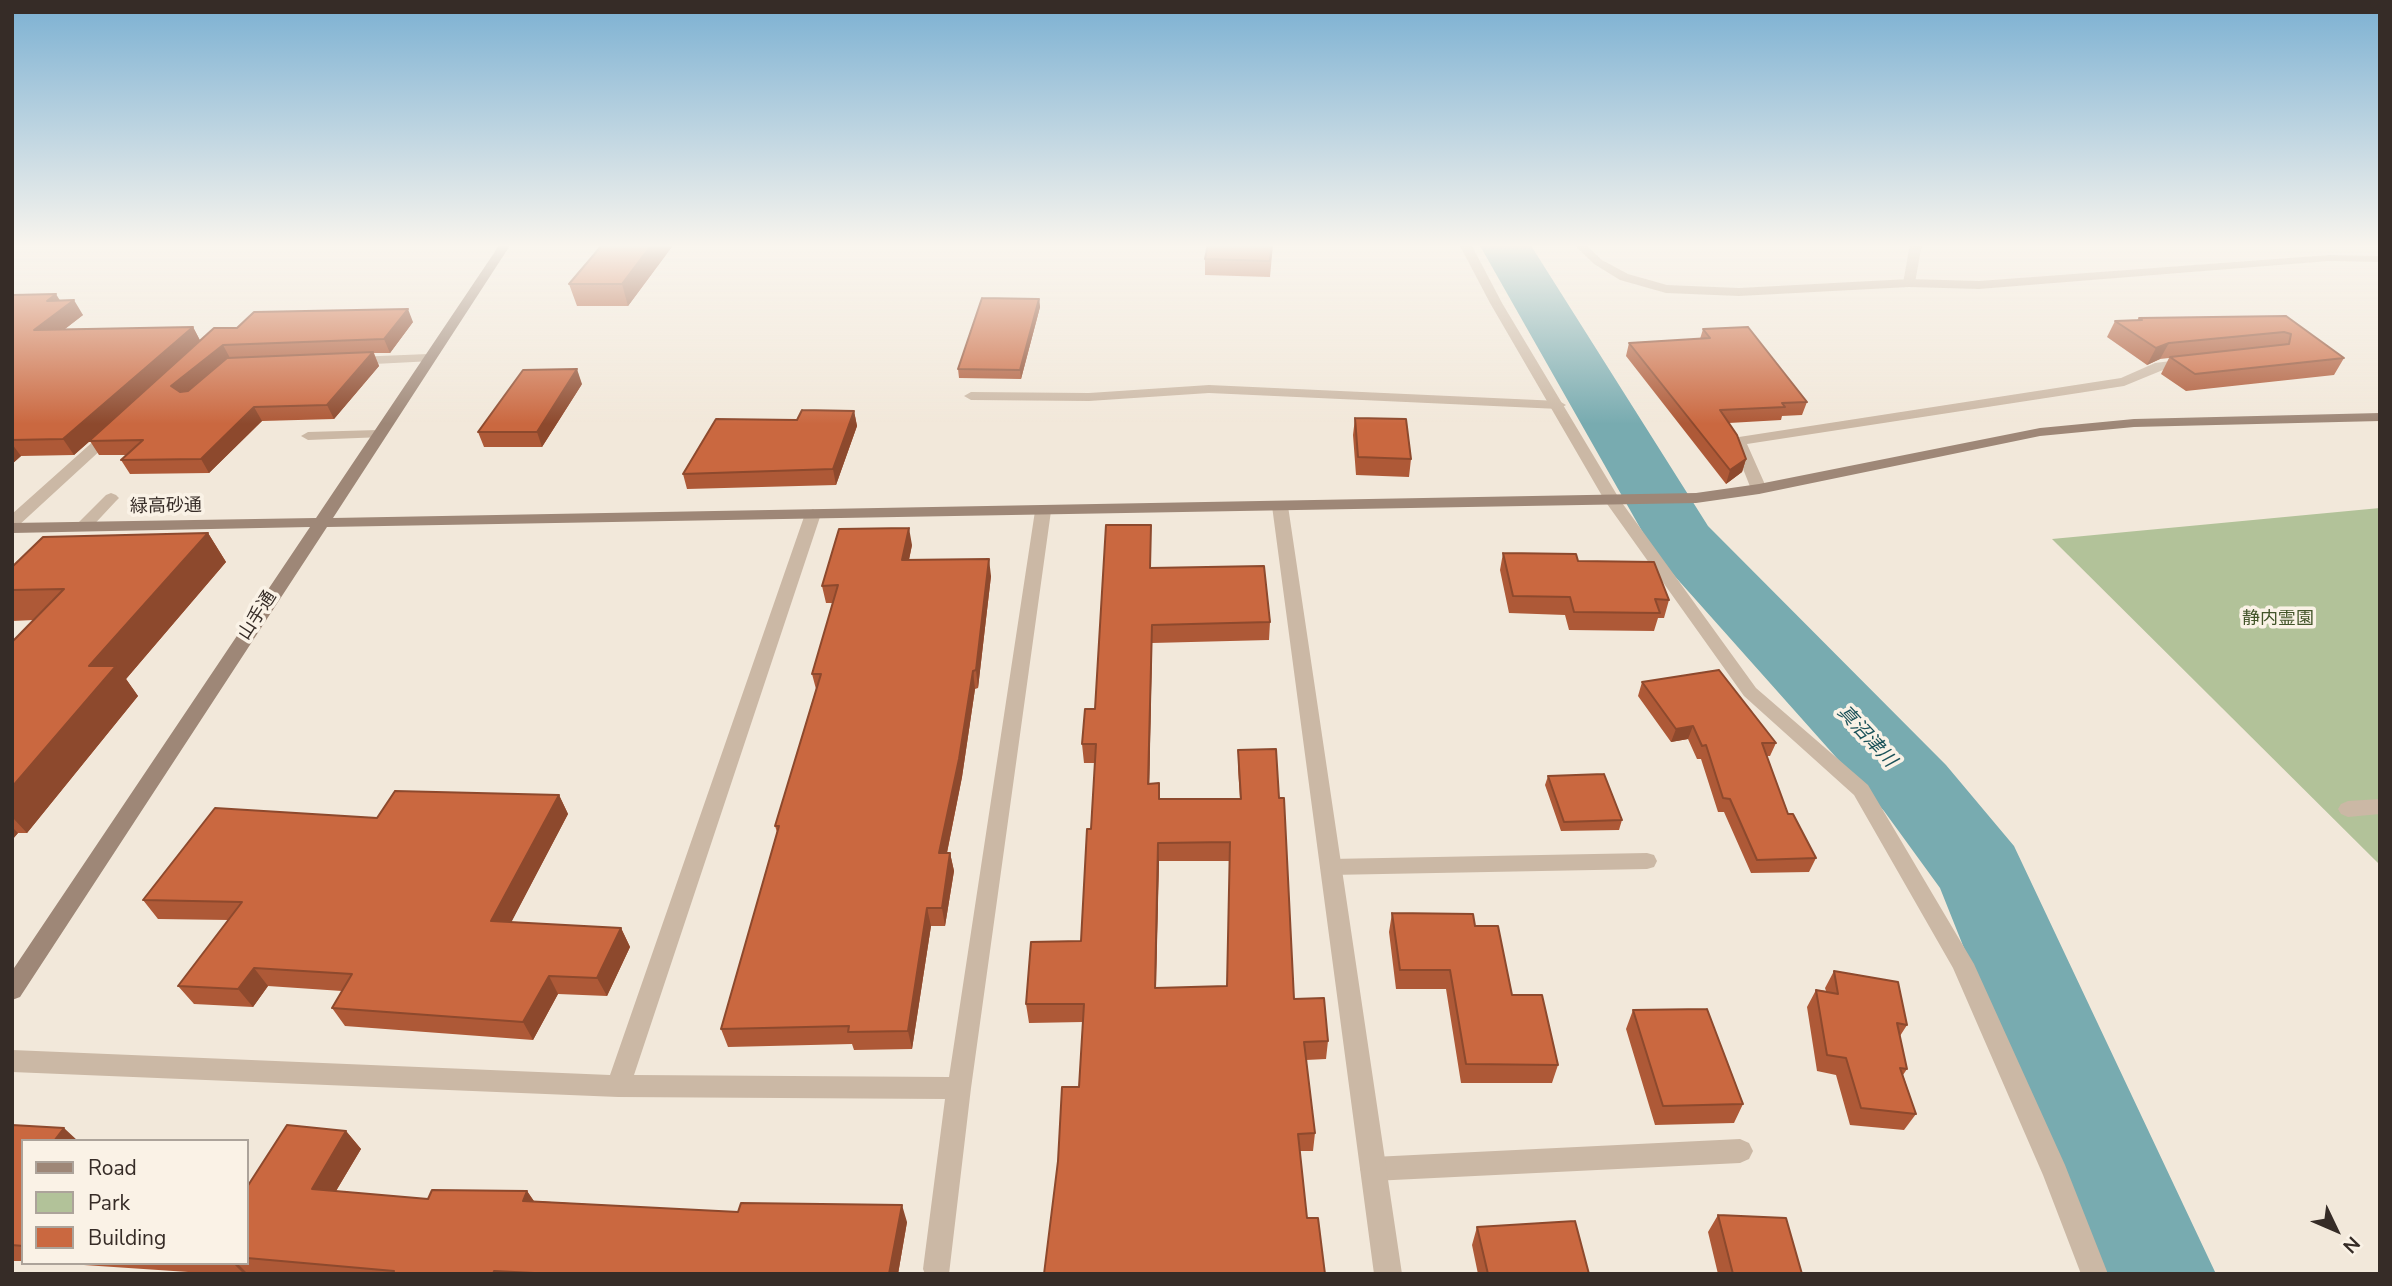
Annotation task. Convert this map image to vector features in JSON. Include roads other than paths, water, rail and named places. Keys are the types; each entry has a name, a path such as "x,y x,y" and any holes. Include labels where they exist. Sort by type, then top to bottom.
{"street":[{"name":"山手通","path":"12,990 465,304"},
{"path":"1497,304 1559,405 1750,692 1861,790 1963,964 2056,1174 2095,1274"},
{"path":"338,361 428,358"},
{"path":"1759,489 1739,441 2124,382 2160,366 2198,362"},
{"path":"971,396 1088,397 1209,389 1559,405"},
{"name":"緑高砂通","path":"12,528 1043,512 1696,498 1759,489 2040,432 2134,422 2380,417"},
{"path":"12,523 124,421"},
{"path":"308,436 378,434"},
{"path":"82,528 111,498"},
{"path":"1280,506 1388,1274"},
{"path":"937,1269 959,1088 1043,512"},
{"path":"618,1086 813,514"},
{"path":"2348,808 2380,806"},
{"path":"1330,867 1647,861"},
{"path":"12,1060 618,1086 959,1088"},
{"path":"1373,1168 1740,1151"}],"waterway":[{"name":"真沼津川","path":"1540,304 1680,539 1915,788 1981,872 2155,1274"}],"park label":[{"name":"静内霊園","path":"2278,620"}]}
